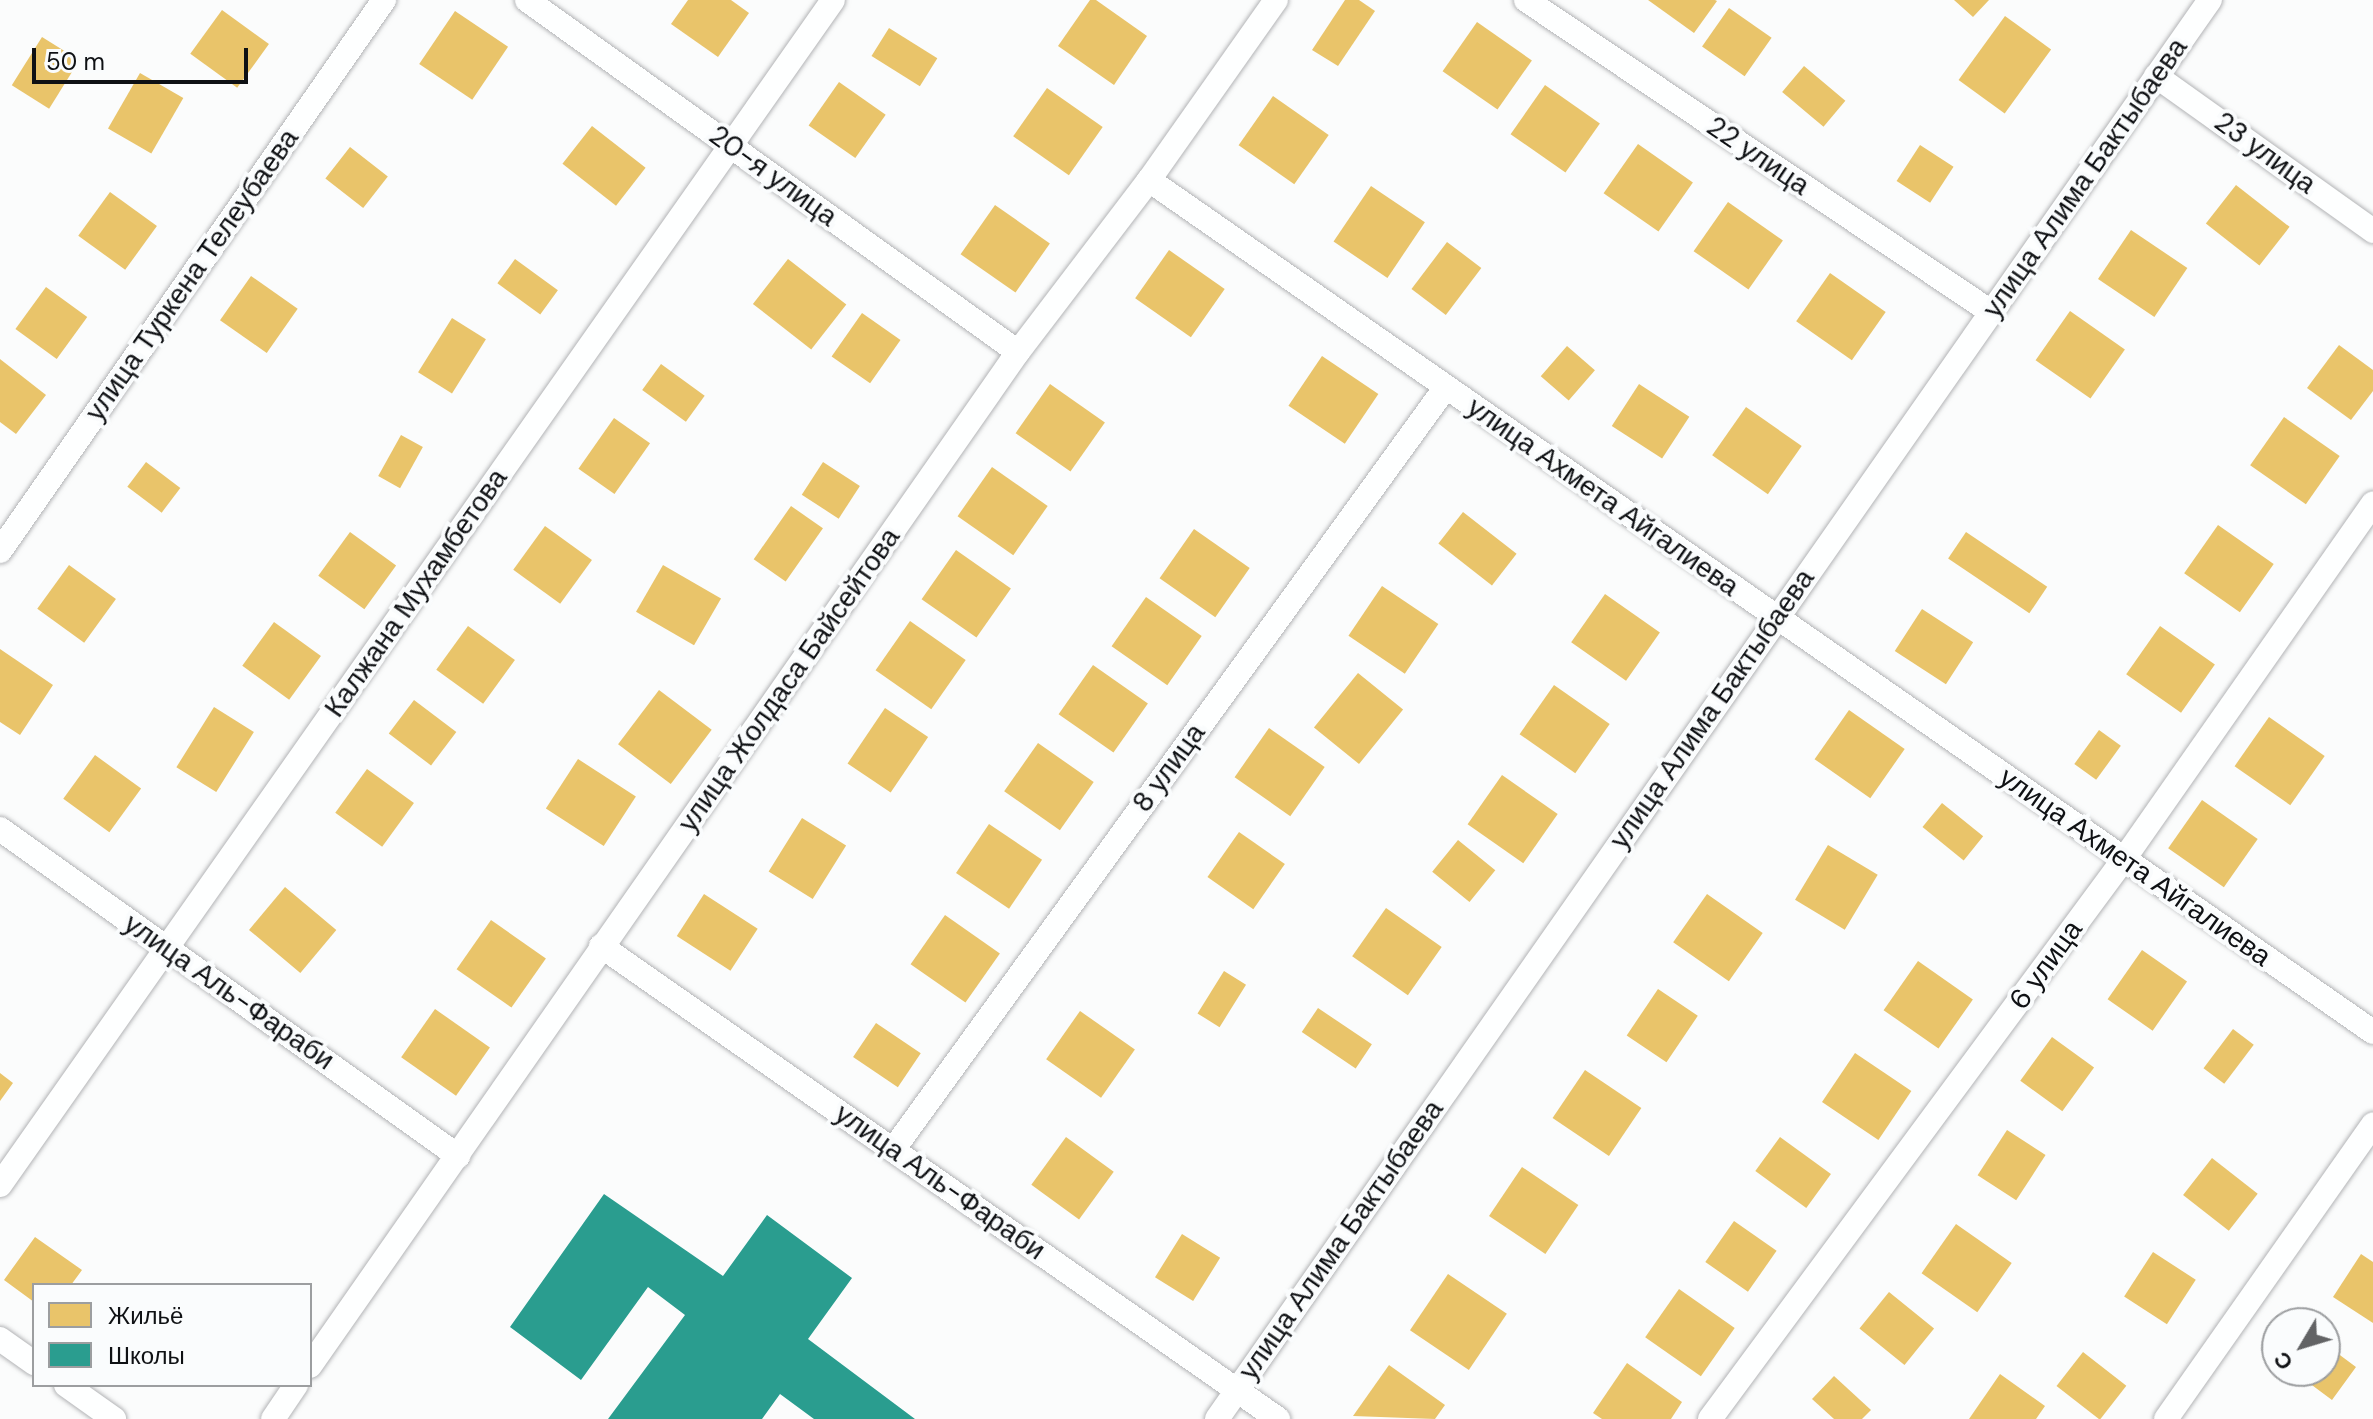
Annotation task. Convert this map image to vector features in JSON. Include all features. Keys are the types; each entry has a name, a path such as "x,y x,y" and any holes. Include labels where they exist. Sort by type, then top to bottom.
{"street":[{"name":"улица Туркена Телеубаева","path":"0,551 384,0"},
{"name":"20-я улица","path":"527,0 1018,352"},
{"name":"Калжана Мухамбетова","path":"0,1185 833,0"},
{"name":"улица Жолдаса Байсейтова","path":"312,1363 1018,352 1149,180 1276,0"},
{"name":"22 улица","path":"1526,0 1991,312"},
{"name":"улица Алима Бактыбаева","path":"1217,1419 2156,76 2200,3"},
{"name":"23 улица","path":"2156,76 2373,231"},
{"name":"улица Ахмета Айгалиева","path":"1149,180 2373,1032"},
{"name":"8 улица","path":"893,1150 1446,387"},
{"name":"6 улица","path":"1710,1419 2124,859 2373,504"},
{"name":"улица Аль-Фараби","path":"0,829 458,1156"},
{"name":"улица Аль-Фараби","path":"601,946 1278,1419"},
{"path":"2166,1419 2373,1125"},
{"path":"0,1339 32,1362"},
{"path":"69,1387 114,1419"},
{"path":"273,1419 295,1387"}],"building: Жильё":[{"path":"688,0 731,0 749,13 718,57 671,24"},
{"path":"1090,0 1096,0 1147,36 1114,85 1058,46"},
{"path":"1345,0 1359,0 1375,11 1338,66 1312,50"},
{"path":"1648,0 1715,0 1717,1 1694,33"},
{"path":"1954,0 1989,0 1973,17"},
{"path":"1729,8 1772,38 1745,76 1702,47"},
{"path":"222,10 269,44 237,88 190,54"},
{"path":"455,11 508,47 472,100 419,64"},
{"path":"2005,16 2051,50 2005,113 1959,80"},
{"path":"1477,22 1532,60 1497,110 1443,71"},
{"path":"889,28 937,58 920,86 872,56"},
{"path":"42,37 79,60 49,109 12,85"},
{"path":"1804,66 1845,101 1824,127 1782,92"},
{"path":"140,73 183,98 151,153 108,128"},
{"path":"839,82 886,115 855,158 809,125"},
{"path":"1545,85 1600,123 1565,173 1511,134"},
{"path":"1047,88 1103,127 1069,175 1013,136"},
{"path":"1273,96 1329,135 1294,184 1239,145"},
{"path":"592,126 646,168 616,206 562,164"},
{"path":"1638,144 1693,182 1658,232 1604,193"},
{"path":"1920,145 1954,167 1930,203 1897,181"},
{"path":"350,147 388,177 363,208 325,179"},
{"path":"2236,185 2290,227 2259,265 2206,224"},
{"path":"1371,186 1425,222 1387,278 1334,242"},
{"path":"110,192 157,226 125,270 78,236"},
{"path":"1728,202 1783,240 1748,290 1694,251"},
{"path":"995,205 1050,243 1015,293 961,254"},
{"path":"2131,230 2187,268 2154,317 2098,279"},
{"path":"1447,242 1481,268 1446,315 1411,289"},
{"path":"1169,250 1225,289 1191,337 1135,298"},
{"path":"515,259 558,290 540,314 497,283"},
{"path":"788,259 846,305 811,349 753,304"},
{"path":"1830,273 1886,312 1852,360 1796,321"},
{"path":"251,276 298,309 267,353 220,320"},
{"path":"46,287 87,317 57,359 15,329"},
{"path":"2070,311 2125,349 2090,399 2036,360"},
{"path":"862,313 901,340 870,383 832,356"},
{"path":"452,318 486,339 452,393 418,372"},
{"path":"2339,345 2373,370 2373,391 2351,420 2307,388"},
{"path":"1567,346 1595,370 1569,400 1541,376"},
{"path":"1322,356 1378,394 1345,444 1288,406"},
{"path":"0,359 46,395 16,434 0,422"},
{"path":"661,364 705,396 686,422 642,390"},
{"path":"1050,384 1105,422 1070,472 1016,433"},
{"path":"1639,384 1689,417 1662,459 1612,426"},
{"path":"1746,407 1802,446 1768,494 1712,455"},
{"path":"2284,417 2340,456 2306,504 2250,465"},
{"path":"614,418 650,443 614,494 578,469"},
{"path":"401,435 423,447 400,488 378,476"},
{"path":"146,462 180,488 162,513 127,487"},
{"path":"823,462 860,486 839,519 802,495"},
{"path":"992,467 1048,506 1013,555 958,516"},
{"path":"791,506 823,528 786,582 754,559"},
{"path":"1463,512 1517,554 1492,585 1438,544"},
{"path":"2218,525 2274,564 2240,612 2184,573"},
{"path":"545,526 592,560 560,604 513,570"},
{"path":"1194,529 1250,568 1215,617 1160,578"},
{"path":"350,532 396,566 364,609 318,576"},
{"path":"1966,532 2047,587 2029,613 1948,559"},
{"path":"956,550 1011,588 976,638 922,599"},
{"path":"69,565 116,599 84,643 37,609"},
{"path":"663,565 721,598 694,645 636,612"},
{"path":"1382,586 1438,624 1405,674 1348,636"},
{"path":"1605,594 1660,632 1626,681 1571,642"},
{"path":"1146,597 1202,636 1167,685 1112,646"},
{"path":"1922,609 1973,642 1946,684 1895,651"},
{"path":"910,621 966,660 931,709 876,670"},
{"path":"274,622 321,656 289,700 242,666"},
{"path":"468,626 515,660 483,704 436,670"},
{"path":"2160,626 2215,664 2181,713 2126,674"},
{"path":"0,649 53,685 20,735 0,722"},
{"path":"1093,665 1148,703 1113,753 1059,714"},
{"path":"1358,673 1403,710 1359,764 1314,727"},
{"path":"1554,685 1610,724 1575,773 1520,734"},
{"path":"659,690 712,730 671,784 618,744"},
{"path":"414,700 456,732 431,765 389,734"},
{"path":"214,707 254,732 216,792 176,767"},
{"path":"885,708 928,737 891,793 848,764"},
{"path":"1849,710 1905,749 1870,798 1815,759"},
{"path":"2269,717 2325,756 2290,805 2235,766"},
{"path":"1269,728 1325,767 1290,816 1235,777"},
{"path":"2099,730 2121,746 2096,780 2074,764"},
{"path":"1038,743 1094,782 1060,830 1004,791"},
{"path":"95,755 141,789 109,832 63,799"},
{"path":"578,759 636,797 604,846 546,808"},
{"path":"367,769 414,803 382,847 335,813"},
{"path":"1502,775 1558,814 1523,863 1468,824"},
{"path":"2202,800 2258,839 2224,887 2168,848"},
{"path":"1942,803 1983,836 1964,860 1922,827"},
{"path":"802,818 846,846 813,899 769,871"},
{"path":"989,824 1042,860 1009,909 956,873"},
{"path":"1239,832 1285,864 1253,909 1207,877"},
{"path":"1458,840 1495,870 1470,902 1432,872"},
{"path":"1828,845 1878,875 1845,930 1795,900"},
{"path":"285,887 336,930 300,973 249,930"},
{"path":"704,894 758,929 730,971 677,936"},
{"path":"1707,894 1763,933 1729,981 1673,942"},
{"path":"1386,908 1442,947 1408,995 1352,956"},
{"path":"945,915 1000,953 965,1003 911,964"},
{"path":"491,920 546,958 511,1008 457,969"},
{"path":"2142,950 2187,982 2153,1031 2108,999"},
{"path":"1918,961 1973,999 1938,1049 1884,1010"},
{"path":"1224,971 1246,985 1220,1027 1198,1013"},
{"path":"1658,989 1698,1016 1666,1062 1627,1035"},
{"path":"1318,1008 1372,1044 1356,1068 1302,1032"},
{"path":"435,1009 490,1047 456,1096 401,1057"},
{"path":"1080,1011 1135,1049 1101,1098 1046,1059"},
{"path":"876,1023 921,1053 898,1087 853,1057"},
{"path":"2233,1029 2254,1045 2224,1084 2204,1068"},
{"path":"2052,1037 2094,1068 2062,1111 2020,1081"},
{"path":"1855,1053 1911,1091 1878,1140 1822,1102"},
{"path":"1585,1070 1641,1108 1609,1156 1553,1118"},
{"path":"0,1073 13,1083 0,1101"},
{"path":"2007,1130 2046,1155 2016,1200 1978,1175"},
{"path":"1066,1137 1114,1172 1079,1219 1031,1185"},
{"path":"1780,1137 1831,1174 1806,1208 1755,1171"},
{"path":"2212,1158 2258,1194 2229,1231 2183,1195"},
{"path":"1522,1167 1578,1205 1545,1254 1489,1216"},
{"path":"1734,1221 1777,1251 1748,1292 1705,1262"},
{"path":"1956,1224 2012,1263 1977,1312 1922,1273"},
{"path":"1182,1234 1220,1258 1193,1301 1155,1277"},
{"path":"35,1237 82,1270 72,1283 32,1283 32,1301 4,1280"},
{"path":"2153,1252 2196,1280 2167,1324 2124,1296"},
{"path":"2361,1254 2373,1262 2373,1323 2333,1297"},
{"path":"1448,1274 1507,1314 1469,1370 1410,1330"},
{"path":"1679,1289 1735,1328 1701,1376 1645,1337"},
{"path":"1889,1292 1934,1329 1904,1365 1859,1329"},
{"path":"2083,1352 2126,1386 2100,1419 2057,1386"},
{"path":"2341,1356 2356,1367 2332,1400 2315,1387 2341,1387"},
{"path":"1627,1363 1682,1402 1671,1419 1602,1419 1593,1413"},
{"path":"1389,1365 1445,1405 1435,1419 1353,1416"},
{"path":"2000,1374 2045,1406 2036,1419 1969,1419"},
{"path":"1834,1376 1871,1410 1862,1419 1834,1419 1812,1399"}],"building: Школы":[{"path":"604,1194 723,1276 767,1215 852,1278 808,1339 915,1419 814,1419 780,1394 762,1419 608,1419 685,1315 648,1287 581,1380 510,1327"}]}
